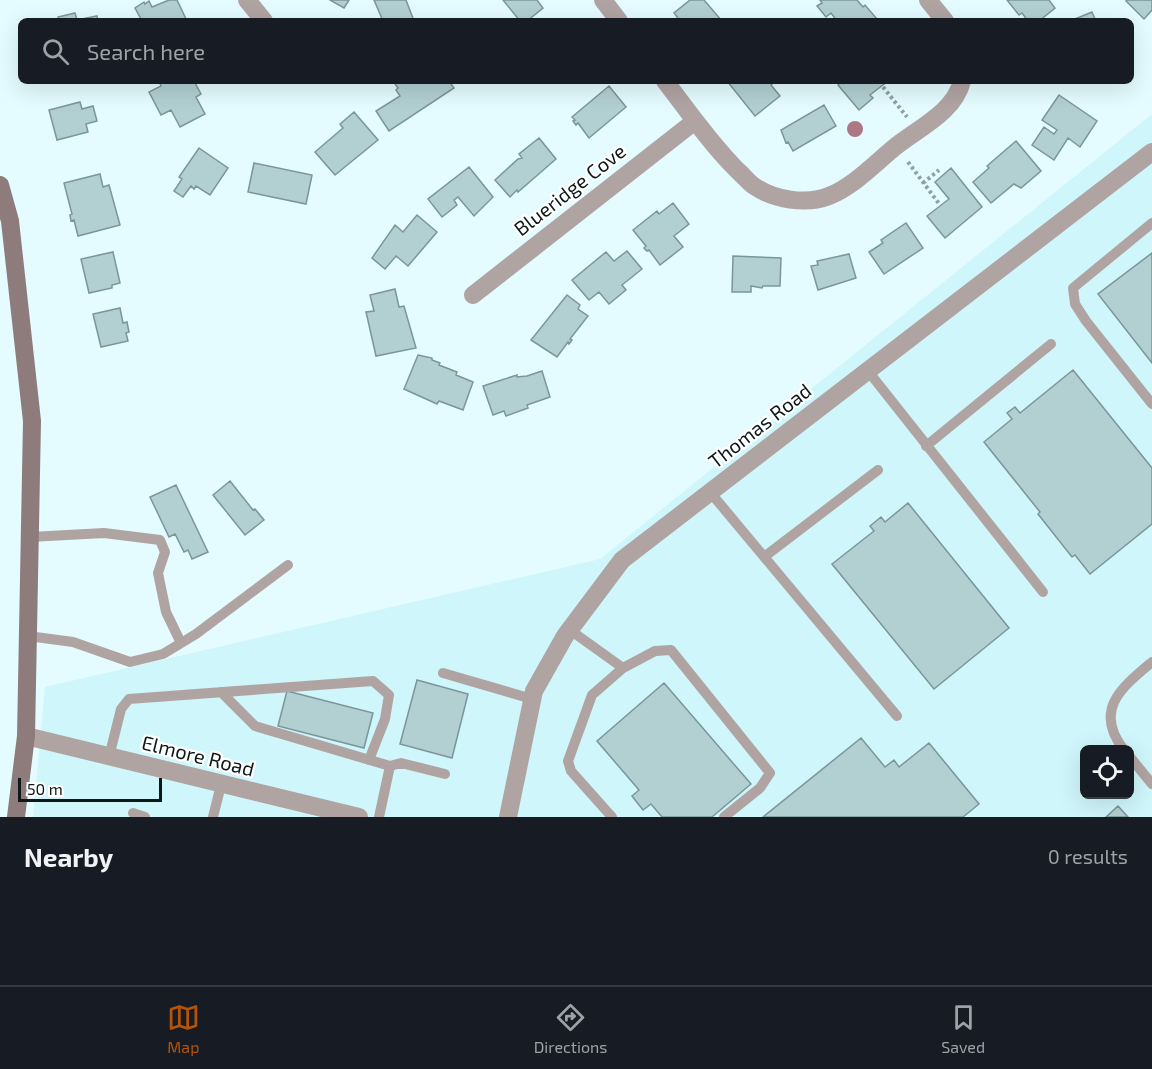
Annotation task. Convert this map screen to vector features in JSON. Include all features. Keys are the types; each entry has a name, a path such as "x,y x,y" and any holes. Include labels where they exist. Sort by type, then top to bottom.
{"main road":[{"path":"0,185 10,221 32,421 26,736 16,817"}],"street":[{"path":"247,0 262,18"},
{"path":"603,0 617,18"},
{"path":"928,0 943,18"},
{"path":"666,84 728,161 754,186 782,198 808,201 827,196 846,187 912,134 928,126 947,106 961,84"},
{"name":"Blueridge Cove","path":"472,295 695,121"},
{"name":"Thomas Road","path":"508,817 534,691 570,630 622,560 1152,152"},
{"name":"Elmore Road","path":"26,736 359,817"}],"lane":[{"path":"1152,223 1073,288 1075,304 1086,321 1152,404"},
{"path":"926,446 1051,344"},
{"path":"868,371 1042,592"},
{"path":"764,557 878,470"},
{"path":"710,492 897,716"},
{"path":"30,537 104,533 160,540 165,552 158,573 166,612 181,642"},
{"path":"28,636 73,642 130,662 163,654 288,565"},
{"path":"570,630 623,668"},
{"path":"612,817 571,771 568,761 592,694 623,668 655,651 671,650 770,773 760,789 724,817"},
{"path":"1120,745 1114,737 1109,715 1122,688 1152,662"},
{"path":"443,673 532,699"},
{"path":"109,757 121,709 129,699 373,681 389,695 385,719 369,760"},
{"path":"221,692 255,726 390,766 401,763 445,774"},
{"path":"1134,762 1152,784"},
{"path":"379,817 390,766"},
{"path":"213,817 221,785"},
{"path":"133,813 145,817"}],"path":[{"path":"883,87 909,120"},
{"path":"908,162 940,205"},
{"path":"923,183 939,170"}],"shaded area":[{"path":"1152,114 1152,817 33,817 45,687 600,559"}],"building":[{"path":"169,0 177,0 186,18 140,18 135,8 149,1 152,7"},
{"path":"330,0 349,0 344,8"},
{"path":"374,0 406,0 413,18 382,18"},
{"path":"503,0 537,0 543,8 531,18 518,18"},
{"path":"690,0 704,0 719,18 678,18 674,13"},
{"path":"820,0 857,0 863,7 865,5 876,18 835,18 831,13 826,17 817,6 822,3"},
{"path":"1007,0 1049,0 1055,8 1043,18 1026,18 1022,13 1019,15"},
{"path":"1152,0 1152,10 1144,19 1126,1"},
{"path":"1092,12 1095,18 1077,18"},
{"path":"75,13 76,18 58,18"},
{"path":"160,84 196,84 201,94 196,97 205,114 180,127 171,110 161,115 149,92 161,86"},
{"path":"395,84 451,84 454,88 389,131 376,111 400,96 396,90 398,88"},
{"path":"729,84 772,84 780,96 755,116"},
{"path":"884,84 870,95 873,98 859,110 838,85"},
{"path":"609,86 626,107 589,138 578,123 576,125 572,117"},
{"path":"1059,95 1097,121 1080,147 1068,138 1054,160 1032,145 1044,127 1054,134 1057,130 1042,120"},
{"path":"80,102 82,109 93,106 97,121 86,124 88,132 57,140 49,110"},
{"path":"824,105 836,126 793,151 788,142 786,143 781,130"},
{"path":"354,112 378,140 335,175 315,152 343,128 340,124"},
{"path":"539,138 556,159 510,197 495,180 522,158 519,154"},
{"path":"1016,141 1041,171 1021,188 1014,184 991,203 973,182 989,168 987,166"},
{"path":"199,148 228,168 210,195 196,186 194,189 191,186 183,197 174,191 182,179 179,177"},
{"path":"254,163 312,175 306,204 248,192"},
{"path":"469,167 493,197 474,216 458,197 454,200 457,205 442,217 428,199"},
{"path":"951,168 982,207 945,238 927,216 949,199 935,182"},
{"path":"100,174 103,187 109,185 120,225 78,236 74,220 71,221 70,215 72,214 64,183"},
{"path":"673,203 689,224 674,236 683,247 660,265 649,250 644,248 646,246 633,230 657,211 659,214"},
{"path":"417,215 437,232 408,266 396,256 385,269 372,258 395,225 403,232"},
{"path":"906,223 923,248 884,274 869,252 883,243 881,240"},
{"path":"627,251 642,269 622,285 626,290 609,304 599,292 589,300 572,280 606,252 614,261"},
{"path":"113,252 120,283 112,285 112,288 89,293 81,259"},
{"path":"1152,253 1152,363 1098,294"},
{"path":"849,254 856,278 818,290 811,266 818,265 817,261"},
{"path":"733,256 781,258 780,286 763,286 762,288 751,286 751,292 732,292"},
{"path":"395,289 399,307 404,306 416,348 376,356 366,312 374,311 370,295"},
{"path":"567,295 580,305 578,309 588,316 557,357 531,340"},
{"path":"120,308 123,323 127,322 128,341 101,347 93,314"},
{"path":"418,355 432,358 440,363 439,365 457,372 456,375 473,382 463,410 439,401 437,404 404,389"},
{"path":"1073,370 1152,468 1152,524 1090,574 1075,555 1072,557 1038,514 1040,512 984,442 1012,419 1007,413 1015,407 1020,413"},
{"path":"542,371 550,397 506,416 504,411 493,415 483,386 517,375 517,377 527,376"},
{"path":"230,481 264,520 245,535 213,495"},
{"path":"176,485 208,552 192,559 188,550 184,552 175,534 169,537 150,497"},
{"path":"908,503 1009,628 934,689 832,564 874,531 870,526 881,517 885,522"},
{"path":"417,680 468,694 452,758 400,744"},
{"path":"664,683 751,784 712,817 662,817 651,804 643,810 632,796 639,790 597,741"},
{"path":"287,691 373,713 364,748 278,726"},
{"path":"861,738 885,767 894,760 899,767 929,743 979,804 963,817 763,817"},
{"path":"1118,806 1128,817 1106,817"}]}
